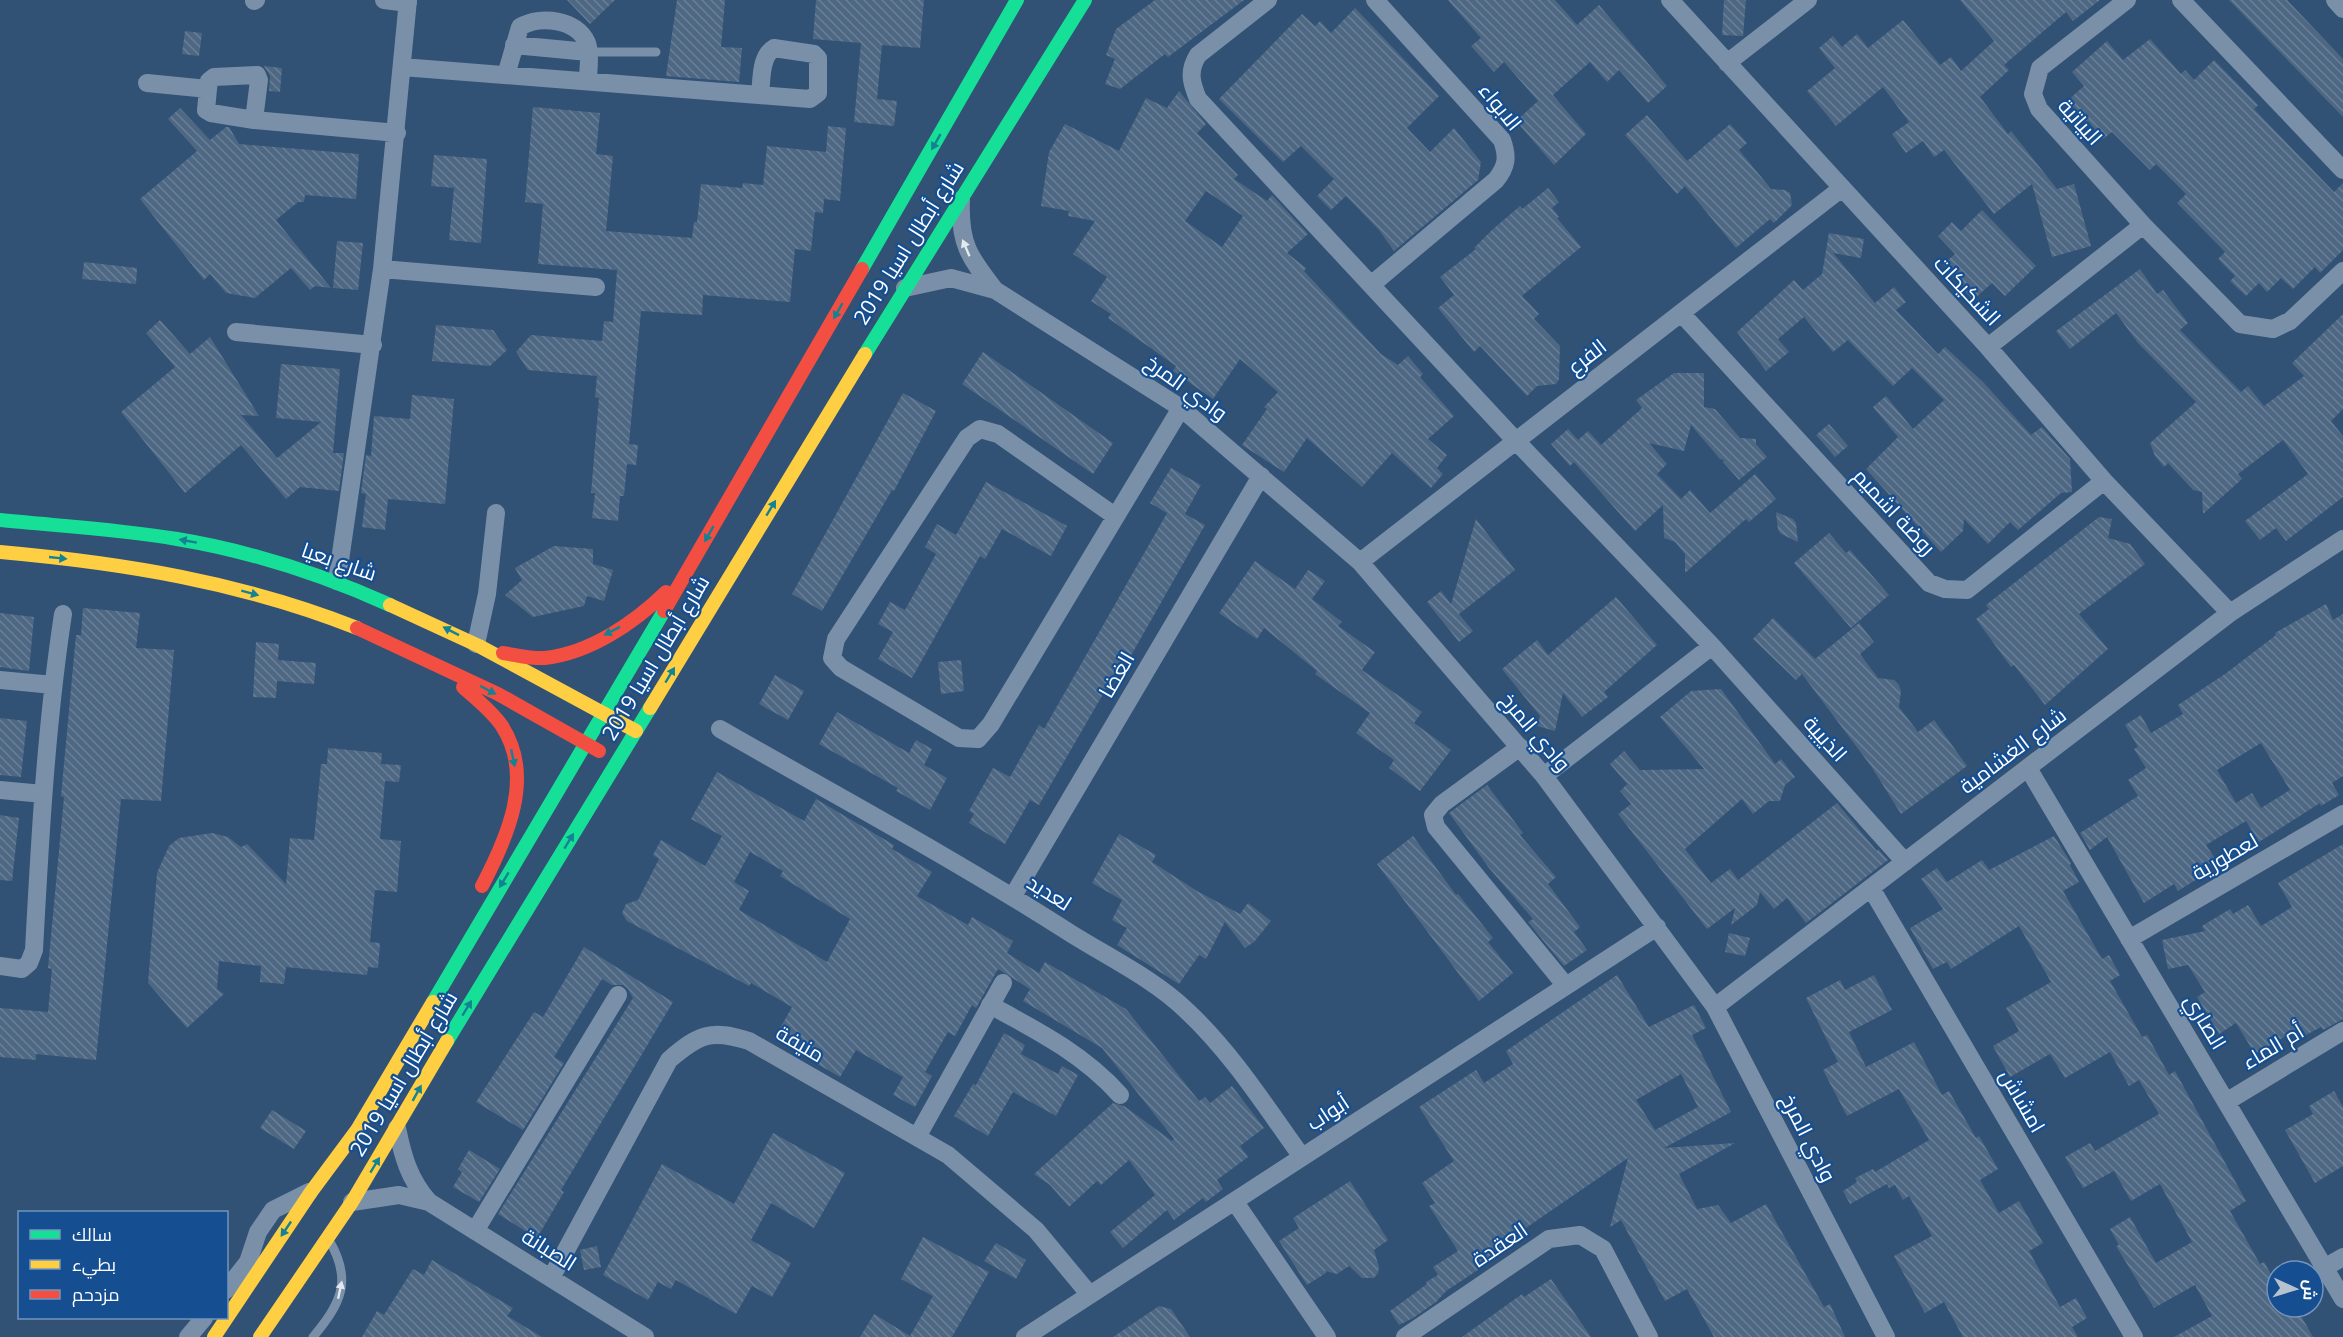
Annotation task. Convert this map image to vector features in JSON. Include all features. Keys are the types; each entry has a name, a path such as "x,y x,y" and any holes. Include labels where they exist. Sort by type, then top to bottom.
{"main road":[{"name":"شارع أبطال اسيا 2019","path":"228,1316 311,1192 357,1130 689,568 1017,0"},
{"name":"شارع أبطال اسيا 2019","path":"260,1337 352,1203 436,1058 905,288 1084,0"},
{"name":"شارع بعيا","path":"0,520 203,544 337,581 430,621 493,652 636,731"},
{"path":"0,552 171,573 221,585 368,631 440,664 617,762"},
{"path":"493,652 548,658 585,645 631,622 655,604 689,568"},
{"path":"440,664 503,728 514,761 518,791 514,816 494,864 477,894"},
{"path":"357,1130 373,1073"},
{"name":"شارع أبطال اسيا 2019","path":"214,1337 226,1319"}],"street":[{"path":"337,581 373,345 397,133 408,1 384,0"},
{"path":"951,117 1006,0"},
{"path":"1268,0 1198,55 1191,67 1191,83 1198,99 1516,441"},
{"name":"الابواء","path":"1371,285 1496,180 1505,168 1507,155 1502,140 1375,0"},
{"name":"الشكيكات","path":"1670,0 1989,347 2104,481 2230,613"},
{"path":"1727,63 1808,0"},
{"name":"البياتية","path":"2127,0 2040,68 2033,94 2039,109 2143,225 2240,324 2273,329 2289,321 2343,271"},
{"path":"2181,0 2343,170"},
{"path":"2335,0 2343,9"},
{"path":"506,75 520,27 543,19 576,27 583,34 588,46 588,81"},
{"path":"514,45 588,52"},
{"path":"402,67 760,94"},
{"path":"254,120 257,75 214,77 209,81 208,111 254,120 397,133"},
{"path":"147,83 208,89"},
{"name":"الفرع","path":"1360,562 1842,188"},
{"name":"وادي المرخ","path":"962,198 962,236 966,249 995,290"},
{"path":"1989,347 2143,225"},
{"path":"382,269 596,287"},
{"name":"وادي المرخ","path":"905,288 951,278 995,290 1181,408 1360,562 1544,776 1715,1007 1886,1337"},
{"name":"روضة اشميم","path":"1681,313 1929,583 1945,589 1967,590 2104,481"},
{"path":"236,332 373,345"},
{"path":"1115,516 998,434 980,429 967,438 836,639 832,658 841,668 959,738 978,739 991,724 1181,408"},
{"name":"الذيبية","path":"1516,441 1712,646 1905,862"},
{"name":"الغضا","path":"1013,896 1261,476"},
{"path":"476,644 487,594 496,513"},
{"name":"شارع الغشامية","path":"1715,1007 2230,613 2343,539"},
{"path":"0,966 22,969 29,963 34,950 43,794 53,685 63,614"},
{"path":"1544,776 1712,646"},
{"path":"0,680 53,685"},
{"name":"لعديد","path":"720,729 1013,896 1187,1010 1255,1092 1302,1157"},
{"path":"1520,747 1442,804 1433,815 1436,827 1566,986"},
{"name":"الصاري","path":"2028,768 2319,1259"},
{"path":"0,790 43,794"},
{"name":"لعطورية","path":"2129,939 2343,814"},
{"name":"امشاش","path":"1871,888 2134,1337"},
{"name":"أبواب","path":"1025,1337 1657,927"},
{"path":"917,1137 1003,983"},
{"path":"475,1230 618,995"},
{"path":"990,1005 1076,1054 1101,1074 1120,1095"},
{"name":"أم الماء","path":"2226,1102 2343,1031"},
{"name":"منيفة","path":"551,1278 669,1060 699,1038 714,1033 750,1041 948,1155 1008,1204 1065,1262 1090,1295"},
{"name":"الصبانة","path":"397,1128 405,1165 411,1178 429,1202"},
{"path":"228,1287 248,1262 258,1232 273,1210 311,1192"},
{"name":"الصبانة","path":"352,1203 399,1195 429,1202 645,1337"},
{"path":"1235,1202 1327,1337"},
{"name":"العقدة","path":"1405,1337 1549,1239 1580,1235 1602,1249 1649,1337"},
{"path":"2325,1267 2343,1257"},
{"name":"الصاري","path":"2325,1270 2343,1299"},
{"path":"188,1337 202,1319"}],"lane":[{"path":"588,52 656,52"},
{"path":"313,1337 336,1306 342,1282 339,1257 329,1239"}],"building":[{"path":"567,0 615,0 590,24"},
{"path":"677,0 725,0 721,47 742,48 739,82 666,76"},
{"path":"816,0 924,0 920,48 882,45 877,99 897,101 894,126 854,122 861,43 813,39"},
{"path":"1155,0 1244,0 1168,57 1165,54 1120,89 1105,84 1115,59 1106,55 1116,29"},
{"path":"1448,0 1555,0 1577,25 1599,5 1667,86 1648,103 1619,70 1607,82 1590,62 1553,95 1586,134 1554,165 1516,121 1538,101 1504,62 1494,72 1471,46 1481,38"},
{"path":"1724,0 1746,0 1743,36 1722,35"},
{"path":"1960,0 2100,0 2073,21 2066,12 2004,65 2009,70 1980,97 2008,134 2011,131 2057,189 2074,184 2091,246 2052,257 2032,184 1994,214 1944,150 1934,157 1923,141 1906,153 1892,134 1909,122 1883,87 1836,126 1807,91 1835,68 1819,48 1833,36 1842,47 1857,34 1868,48 1903,20 1940,65 1951,57 1961,71 1994,41"},
{"path":"2229,0 2287,0 2343,59 2343,117"},
{"path":"1355,8 1439,96 1407,128 1430,152 1454,128 1481,162 1478,180 1394,251 1379,230 1346,196 1331,210 1317,196 1334,179 1301,146 1283,162 1219,99 1302,14 1315,26 1320,21 1331,33"},
{"path":"185,31 202,33 199,56 182,54"},
{"path":"2150,39 2181,74 2185,70 2194,80 2214,60 2258,105 2254,109 2334,192 2343,183 2343,250 2320,273 2315,267 2293,289 2281,278 2267,292 2259,283 2246,296 2230,281 2235,276 2218,259 2225,252 2177,203 2186,194 2156,164 2150,170 2112,132 2103,139 2088,121 2085,124 2066,102 2084,86 2072,72 2107,41 2123,60"},
{"path":"264,66 282,68 280,92 269,91 270,76"},
{"path":"1179,91 1206,124 1197,133 1238,175 1234,179 1267,201 1272,195 1308,234 1287,253 1306,268 1304,271 1381,354 1398,365 1408,356 1423,374 1420,377 1454,416 1428,439 1447,455 1437,468 1443,474 1431,488 1392,453 1362,487 1307,438 1284,472 1242,445 1267,409 1264,407 1278,392 1240,359 1213,399 1173,371 1176,366 1108,318 1111,314 1091,301 1107,277 1073,254 1095,221 1068,216 1069,211 1041,206 1049,152 1065,124 1119,151 1146,98 1167,108","holes":["1206,191 1243,216 1222,247 1185,221"]},
{"path":"533,107 600,113 596,154 613,156 606,231 692,238 694,222 697,222 701,184 742,188 743,183 763,185 767,146 826,152 828,126 846,128 840,201 824,199 823,213 815,212 811,251 795,249 790,302 703,295 702,315 641,311 629,444 638,445 636,465 627,464 624,496 620,496 618,521 592,518 595,493 591,493 599,398 595,397 597,376 528,370 516,352 531,335 602,341 604,321 613,322 617,270 538,264 543,204 525,202"},
{"path":"180,108 210,140 229,127 239,144 359,154 356,199 305,195 304,202 298,202 276,220 331,288 315,286 310,290 291,268 255,298 226,293 210,274 204,280 140,199 197,151 168,119"},
{"path":"1647,115 1687,161 1730,124 1747,143 1739,150 1771,189 1785,190 1790,193 1792,205 1774,223 1770,219 1736,248 1685,186 1677,194 1625,135"},
{"path":"434,155 487,159 481,243 449,240 454,188 431,186"},
{"path":"1548,188 1559,202 1552,208 1559,217 1557,218 1581,247 1522,296 1539,314 1534,319 1560,346 1559,379 1556,384 1537,386 1527,396 1480,346 1474,352 1438,308 1454,295 1440,277 1476,249 1474,248 1493,229 1520,206 1522,209"},
{"path":"1982,210 2036,266 2005,296 1992,283 1973,300 1943,264 1955,254 1938,236 1952,222 1961,231"},
{"path":"1829,233 1864,239 1861,258 1833,253 1875,303 1894,287 1906,302 1896,310 1938,354 1945,347 1983,382 2031,435 2042,427 2070,459 2072,492 2061,493 2018,530 2010,522 1988,544 1964,519 1963,531 1941,552 1866,469 1898,437 1873,407 1886,396 1913,429 1944,400 1912,368 1893,386 1848,340 1833,352 1804,317 1778,339 1789,352 1766,371 1737,332 1794,280 1803,290 1822,274"},
{"path":"337,241 363,243 358,290 333,288"},
{"path":"84,262 137,268 136,284 82,279"},
{"path":"2140,269 2157,294 2163,290 2188,323 2180,330 2241,392 2248,386 2264,406 2304,376 2292,363 2343,314 2343,409 2331,421 2343,436 2343,497 2286,541 2276,528 2260,540 2245,521 2308,474 2283,440 2238,474 2242,479 2203,514 2202,492 2193,490 2168,463 2164,467 2155,456 2150,443 2196,402 2138,343 2116,313 2070,349 2056,331"},
{"path":"160,320 190,354 210,337 259,416 241,415 277,458 321,422 276,418 281,364 340,369 333,453 344,453 339,491 300,487 286,499 241,445 185,493 121,412 175,367 146,333"},
{"path":"436,325 493,330 507,350 490,366 432,361"},
{"path":"983,352 1113,443 1093,474 962,384"},
{"path":"1674,373 1704,373 1704,407 1715,409 1740,438 1756,439 1756,444 1767,457 1739,480 1723,462 1724,460 1720,459 1691,425 1684,451 1649,443 1667,464 1657,474 1681,499 1690,490 1710,513 1755,474 1776,499 1749,522 1746,519 1685,573 1685,554 1675,542 1664,538 1663,505 1635,531 1574,462 1570,466 1551,444 1568,429 1578,440 1588,431 1601,445 1642,408 1636,400"},
{"path":"903,393 936,411 894,491 892,490 822,611 792,594"},
{"path":"412,395 454,399 445,504 388,499 385,530 362,527 366,494 361,493 366,455 371,456 374,416 410,419"},
{"path":"1829,424 1848,446 1835,457 1816,435"},
{"path":"1171,468 1201,485 1185,514 1205,525 1129,659 1125,656 1039,805 1030,800 1005,844 969,823 974,814 969,811 993,768 1010,777 1039,725 1044,729 1167,513 1150,503"},
{"path":"986,482 1067,526 1051,556 1002,529 985,559 980,556 912,678 878,659 893,632 878,624 890,602 905,610 936,554 925,547 937,524 956,535"},
{"path":"1776,512 1793,519 1796,523 1798,542 1781,534 1778,530"},
{"path":"2099,517 2112,519 2108,538 2130,544 2145,564 2079,614 2108,649 2045,705 2014,665 2011,667 1976,619 1989,609 1986,605"},
{"path":"1476,519 1515,570 1459,614 1473,631 1459,642 1427,602 1441,591 1451,604"},
{"path":"1829,533 1846,553 1850,550 1889,595 1851,628 1794,563"},
{"path":"554,546 593,549 593,564 613,570 604,601 587,596 584,606 533,617 505,595 522,580 515,568"},
{"path":"1255,561 1295,589 1308,570 1325,581 1312,599 1342,622 1338,626 1375,652 1362,670 1422,712 1414,723 1451,750 1420,791 1389,768 1394,760 1356,733 1370,713 1315,674 1317,671 1264,628 1257,639 1219,613"},
{"path":"1616,597 1657,645 1604,692 1608,697 1582,717 1563,693 1555,731 1537,726 1540,716 1502,669 1537,640 1548,655"},
{"path":"2326,604 2333,620 2343,614 2343,776 2332,783 2339,795 2321,806 2320,803 2259,842 2246,821 2206,845 2216,860 2202,869 2205,874 2178,891 2174,884 2144,903 2107,837 2090,850 2080,833 2138,796 2128,780 2146,768 2134,749 2138,747 2125,725 2141,715 2151,733 2183,714 2178,705 2225,674 2276,635 2275,633","holes":["2261,743 2290,790 2261,808 2252,793 2236,803 2217,770"]},
{"path":"83,608 140,613 136,648 174,650 161,801 121,799 96,1060 36,1054 36,1060 0,1057 0,1008 48,1012 52,969 48,968 64,797 61,796 76,635 81,635"},
{"path":"0,613 34,617 29,671 0,667"},
{"path":"1773,618 1815,659 1859,623 1874,642 1860,654 1878,678 1894,680 1899,685 1901,691 1899,707 1918,732 1934,720 1967,766 1901,814 1871,766 1802,674 1796,680 1753,639"},
{"path":"256,642 279,644 278,660 316,663 314,684 277,681 276,698 253,697"},
{"path":"961,660 964,691 941,694 938,662"},
{"path":"775,675 804,691 788,720 759,704"},
{"path":"1721,689 1775,764 1781,759 1795,777 1785,785 1780,801 1769,801 1753,814 1742,799 1685,849 1711,883 1730,869 1738,880 1837,803 1877,851 1878,849 1888,860 1806,923 1787,898 1774,909 1760,892 1757,905 1731,925 1735,908 1707,929 1618,814 1631,804 1620,791 1627,784 1610,764 1624,751 1640,770 1704,769 1660,717 1691,691"},
{"path":"837,712 909,753 916,740 932,749 924,765 947,778 930,810 896,791 898,788 819,744"},
{"path":"0,718 27,721 21,777 0,775"},
{"path":"328,748 382,753 381,764 401,765 399,782 385,781 380,839 401,841 397,892 375,890 370,942 380,943 378,968 368,967 367,975 286,967 284,984 260,982 261,966 219,961 217,989 224,994 187,1028 148,983 157,873 169,846 179,838 212,833 228,837 241,847 247,844 286,884 290,838 314,840 321,764 327,764"},
{"path":"717,772 804,821 816,799 894,845 892,849 932,872 917,896 968,925 972,917 1013,941 1007,953 1039,973 1045,962 1126,1009 1199,1101 1205,1097 1210,1103 1232,1086 1264,1128 1240,1146 1248,1157 1217,1180 1223,1189 1206,1202 1203,1198 1174,1220 1167,1210 1123,1248 1110,1232 1155,1195 1129,1160 1101,1185 1097,1181 1069,1207 1050,1185 1034,1174 1113,1103 1124,1106 1172,1141 1174,1139 1102,1048 1023,1001 1030,989 998,969 976,1008 972,1005 955,1036 948,1032 925,1072 932,1076 915,1107 893,1095 903,1077 856,1050 840,1077 774,1039 792,1007 751,983 749,986 627,921 622,913 626,904 638,900 659,859 653,855 661,840 705,866 722,836 691,819","holes":["750,852 783,871 780,876 850,919 827,962 739,910 749,891 734,882"]},
{"path":"1487,785 1523,833 1520,835 1556,877 1548,884 1580,927 1574,932 1587,950 1564,966 1528,922 1533,919 1489,868 1449,813"},
{"path":"0,815 19,818 12,881 0,880"},
{"path":"1119,834 1156,855 1152,862 1197,891 1240,914 1248,903 1271,921 1254,942 1245,948 1225,922 1206,959 1199,955 1179,984 1117,945 1127,928 1112,920 1122,900 1092,883"},
{"path":"1413,836 1456,895 1458,894 1493,938 1488,942 1513,973 1479,1001 1377,864"},
{"path":"2054,836 2071,863 2079,882 2063,891 2102,959 2109,955 2120,975 2110,981 2142,1037 2147,1035 2169,1075 2175,1071 2246,1201 2230,1211 2260,1264 2264,1262 2265,1264 2265,1319 2303,1319 2313,1337 2174,1337 2212,1316 2195,1285 2154,1308 2116,1246 2119,1245 2110,1229 2130,1217 2156,1263 2192,1242 2160,1184 2131,1201 2114,1171 2083,1188 2065,1157 2090,1143 2095,1151 2159,1114 2139,1080 2129,1086 2110,1052 2065,1078 2050,1054 2010,1077 1993,1046 2019,1031 2006,1008 2051,982 2019,926 1951,969 1947,962 1933,969 1910,928 1943,909 1921,879 1937,868 1947,882 1982,860 1989,870"},
{"path":"2343,844 2343,1019 2323,1030 2321,1027 2306,1035 2301,1027 2255,1054 2236,1023 2219,1034 2197,997 2205,992 2188,965 2168,969 2162,940 2205,931 2202,926 2230,909 2233,914 2248,905 2261,926 2292,907 2278,883"},
{"path":"1729,933 1750,938 1745,956 1725,952"},
{"path":"584,947 673,1002 561,1190 564,1192 537,1238 498,1214 633,998 628,989 623,985 612,985 602,979 554,1057 564,1063 523,1130 476,1102 534,1012 543,1017"},
{"path":"1617,975 1649,1027 1694,1005 1706,1028 1692,1035 1731,1112 1664,1148 1735,1143 1679,1174 1697,1209 1718,1205 1731,1223 1766,1204 1824,1307 1830,1304 1845,1337 1714,1337 1687,1289 1665,1301 1621,1220 1610,1227 1628,1158 1501,1245 1505,1252 1446,1291 1436,1302 1413,1318 1399,1325 1390,1311 1438,1275 1433,1267 1458,1251 1429,1206 1435,1203 1422,1183 1454,1161 1419,1107 1476,1070 1484,1083 1513,1064 1506,1051","holes":["1681,1074 1698,1107 1655,1130 1636,1100"]},
{"path":"1874,975 1892,1010 1849,1032 1866,1067 1914,1042 1942,1095 1949,1091 1976,1138 1979,1136 1998,1169 1980,1180 1999,1213 2019,1201 2043,1243 2029,1251 2060,1307 2076,1298 2087,1318 2072,1327 2078,1337 1963,1337 1944,1302 1925,1313 1894,1256 1932,1236 1909,1196 1903,1200 1895,1185 1889,1188 1887,1184 1850,1204 1843,1191 1857,1182 1855,1178 1873,1169 1875,1172 1929,1140 1899,1089 1847,1116 1823,1070 1838,1062 1806,998 1840,980 1845,990"},
{"path":"1004,1033 1025,1045 1021,1054 1058,1074 1062,1066 1078,1075 1056,1116 1013,1092 988,1136 954,1116 973,1084 976,1085"},
{"path":"2334,1091 2343,1107 2343,1166 2315,1183 2285,1130 2313,1114 2309,1106"},
{"path":"272,1110 306,1131 294,1149 260,1128"},
{"path":"773,1133 845,1173 814,1228 771,1203 751,1240 791,1263 772,1297 752,1286 736,1314 676,1280 671,1289 658,1282 648,1300 603,1275 662,1164 734,1204"},
{"path":"469,1150 500,1169 479,1202 453,1187 462,1172 458,1169"},
{"path":"1350,1181 1388,1240 1374,1250 1379,1267 1378,1273 1374,1278 1362,1278 1349,1266 1337,1274 1325,1271 1326,1273 1307,1285 1279,1241 1299,1228 1293,1218"},
{"path":"923,1237 989,1272 952,1337 860,1337 874,1314 910,1336 933,1296 901,1279"},
{"path":"996,1243 1026,1260 1016,1279 984,1261"},
{"path":"597,1246 601,1267 584,1270 580,1250"},
{"path":"432,1260 513,1308 507,1316 542,1337 362,1337 377,1311 384,1315 413,1269 424,1275"},
{"path":"1551,1279 1591,1337 1462,1337 1522,1294 1524,1297"},
{"path":"1159,1306 1171,1309 1190,1337 1113,1337"}],"traffic: fast":[{"path":"862,269 1017,0"},
{"path":"865,354 1085,0"},
{"path":"0,520 133,533 232,550 286,565 390,605"},
{"path":"433,1002 664,611"},
{"path":"447,1041 650,708"}],"traffic: slow":[{"path":"650,708 865,354"},
{"path":"0,552 91,562 181,577 270,598 357,628"},
{"path":"390,605 479,646 636,731"},
{"path":"228,1316 311,1192 357,1130 433,1002"},
{"path":"260,1337 352,1202 447,1041"},
{"path":"214,1337 226,1319"}],"traffic: jam":[{"path":"664,611 862,269"},
{"path":"503,653 545,658 578,650 626,625 666,592"},
{"path":"357,628 498,694 599,751"},
{"path":"463,687 489,710 502,726 512,746 516,766 517,786 514,807 500,848 482,886"}]}
